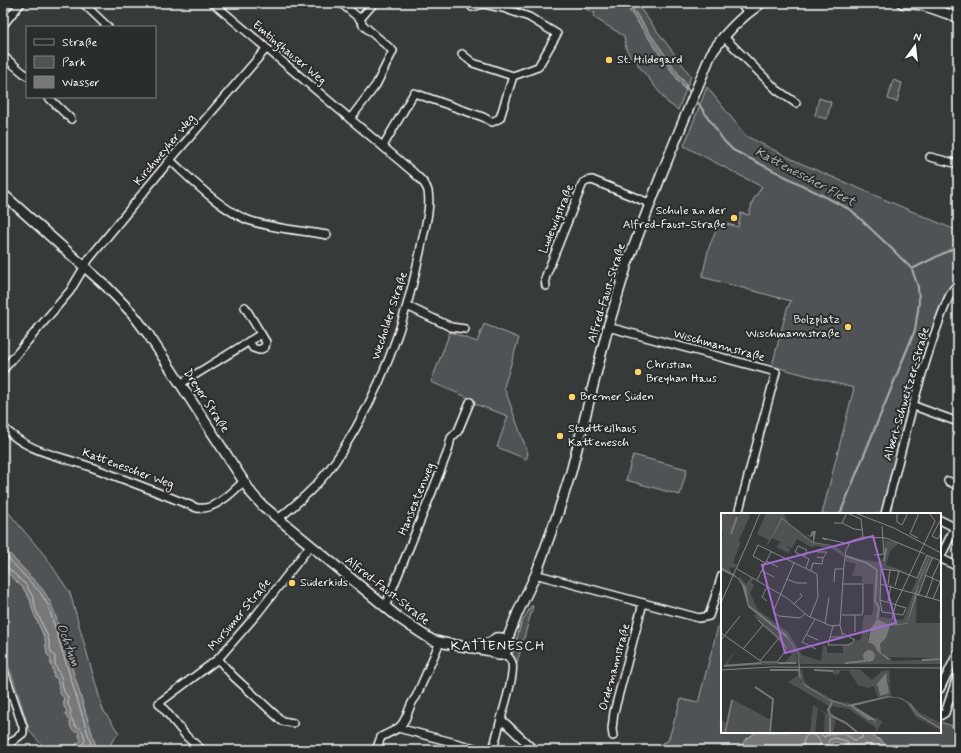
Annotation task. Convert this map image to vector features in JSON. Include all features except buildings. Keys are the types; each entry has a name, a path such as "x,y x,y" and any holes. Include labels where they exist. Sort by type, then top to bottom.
{"street":[{"path":"3,25 22,3"},
{"path":"83,3 107,26"},
{"name":"Emtinghauser Weg","path":"213,3 350,119"},
{"path":"341,3 360,19 363,25 393,51 376,85 350,119"},
{"path":"360,19 374,3"},
{"path":"739,3 749,12"},
{"name":"Alfred-Faust-Straße","path":"310,546 384,606 432,640 455,644 491,647 498,655 536,574 558,513 571,472 608,327 627,264 649,203 711,54 723,36 761,3"},
{"path":"462,54 473,63 513,76 538,67 557,34 529,17 503,8 484,4 472,7"},
{"path":"904,4 916,10 933,14 944,13 958,17"},
{"path":"723,36 777,90 796,103"},
{"name":"Kirchweyher Weg","path":"84,267 170,160 266,49"},
{"path":"3,56 26,75"},
{"path":"383,146 414,93 483,117 492,122 500,118 513,76"},
{"path":"49,98 71,119"},
{"name":"Wecholder Straße","path":"278,519 314,488 325,476 343,451 370,401 392,350 419,261 425,231 428,209 428,191 422,180 350,119"},
{"path":"930,157 958,164"},
{"path":"170,160 221,204 248,220 274,227 327,235"},
{"name":"Ludewigstraße","path":"546,286 545,279 583,183 592,180 649,203"},
{"path":"3,194 84,267 70,291 3,370"},
{"name":"Dreyer Straße","path":"84,267 106,286 134,314 252,494 263,506 310,546"},
{"name":"Albert-Schweitzer-Straße","path":"885,513 933,339 944,309 958,284"},
{"path":"406,306 451,328 465,328"},
{"path":"245,307 266,342 265,347 259,350 253,348 249,341"},
{"name":"Wischmannstraße","path":"608,327 776,372 738,513"},
{"path":"180,384 261,334"},
{"name":"Hanseatenweg","path":"384,606 387,602 432,492 448,451 451,438 458,431 470,402"},
{"path":"914,406 958,422"},
{"name":"Kattenescher Weg","path":"3,426 18,440 30,447 90,467 197,508 202,509 212,506 244,481"},
{"path":"948,481 958,486"},
{"path":"941,520 957,526 941,556"},
{"name":"Morsumer Straße","path":"202,750 187,737 159,703 218,659 257,614 310,546"},
{"path":"941,558 958,567"},
{"path":"536,574 699,618 709,616 721,578"},
{"name":"Ordemannstraße","path":"613,736 612,729 614,712 643,603"},
{"name":"Alfred-Faust-Straße","path":"491,647 496,638 504,644"},
{"path":"376,750 381,737 398,728 404,722 440,642"},
{"path":"493,750 510,684 512,666 504,644"},
{"path":"956,686 942,680 958,652"},
{"path":"218,659 233,676 282,720 293,723"},
{"path":"3,668 23,727 23,733 3,749"},
{"path":"941,716 946,713 956,686 958,674"},
{"path":"501,719 534,750"},
{"path":"398,728 482,750"}],"green space":[{"path":"572,3 636,3 691,76 678,110 668,103 638,65 638,62 631,57 626,48 624,36 593,17 595,13"},
{"path":"893,80 902,83 897,102 888,99"},
{"path":"707,87 746,136 800,163 953,229 958,227 958,282 949,293 882,513 822,513 854,388 772,366 787,309 791,301 702,277 709,247 720,222 738,227 741,213 749,215 753,200 762,187 684,146"},
{"path":"819,98 831,102 827,119 815,116"},
{"path":"484,324 519,338 504,387 528,454 526,459 497,447 508,416 472,403 469,398 431,382 450,332 477,342"},
{"path":"633,455 687,469 680,495 626,480"},
{"path":"3,506 46,557 70,593 103,710 119,733 111,743 115,750 97,750 60,629 43,590 3,547"},
{"path":"3,568 23,588 30,599 33,611 45,639 47,654 51,659 54,677 57,678 60,694 64,698 64,706 67,711 65,714 70,722 71,728 77,730 82,741 76,750 44,750 42,745 30,732 11,672 3,654"},
{"path":"531,606 533,606 514,670 516,662 512,655 521,624"},
{"path":"719,623 721,624 721,733 755,733 745,740 738,750 660,750 662,743 668,741 681,699 698,703"},
{"path":"941,722 958,728 958,750 890,750 884,743 869,733 941,733"}],"water":[{"path":"624,3 628,3 635,12 687,86 685,90"},
{"path":"3,547 43,590 51,603 97,750 76,750 76,744 81,741 77,730 75,732 71,728 70,722 65,714 67,711 64,706 64,698 60,694 57,678 54,677 51,659 47,654 45,639 33,611 30,599 23,588 3,568"},
{"path":"756,733 869,733 884,743 890,750 876,750 872,747 848,750 845,747 845,744 833,742 829,750 738,750 745,740"}],"waterway":[{"name":"Kattenescher Fleet","path":"685,86 691,94"},
{"name":"Kattenescher Fleet","path":"696,100 724,141 733,150 851,210 912,269 918,287 919,303 915,330 840,513"},
{"path":"912,269 958,246"}],"place":[{"name":"St. Hildegard","path":"609,60"},
{"name":"Schule an der Alfred-Faust-Straße","path":"734,218"},
{"name":"Bolzplatz Wischmannstraße","path":"848,327"},
{"name":"Christian Breyhan Haus","path":"638,372"},
{"name":"Bremer Süden","path":"572,397"},
{"name":"Stadtteilhaus Kattenesch","path":"560,436"},
{"name":"Süderkids","path":"292,583"}],"district":[{"name":"KATTENESCH","path":"498,646"}],"water label":[{"name":"Ochtum","path":"68,645"}]}
